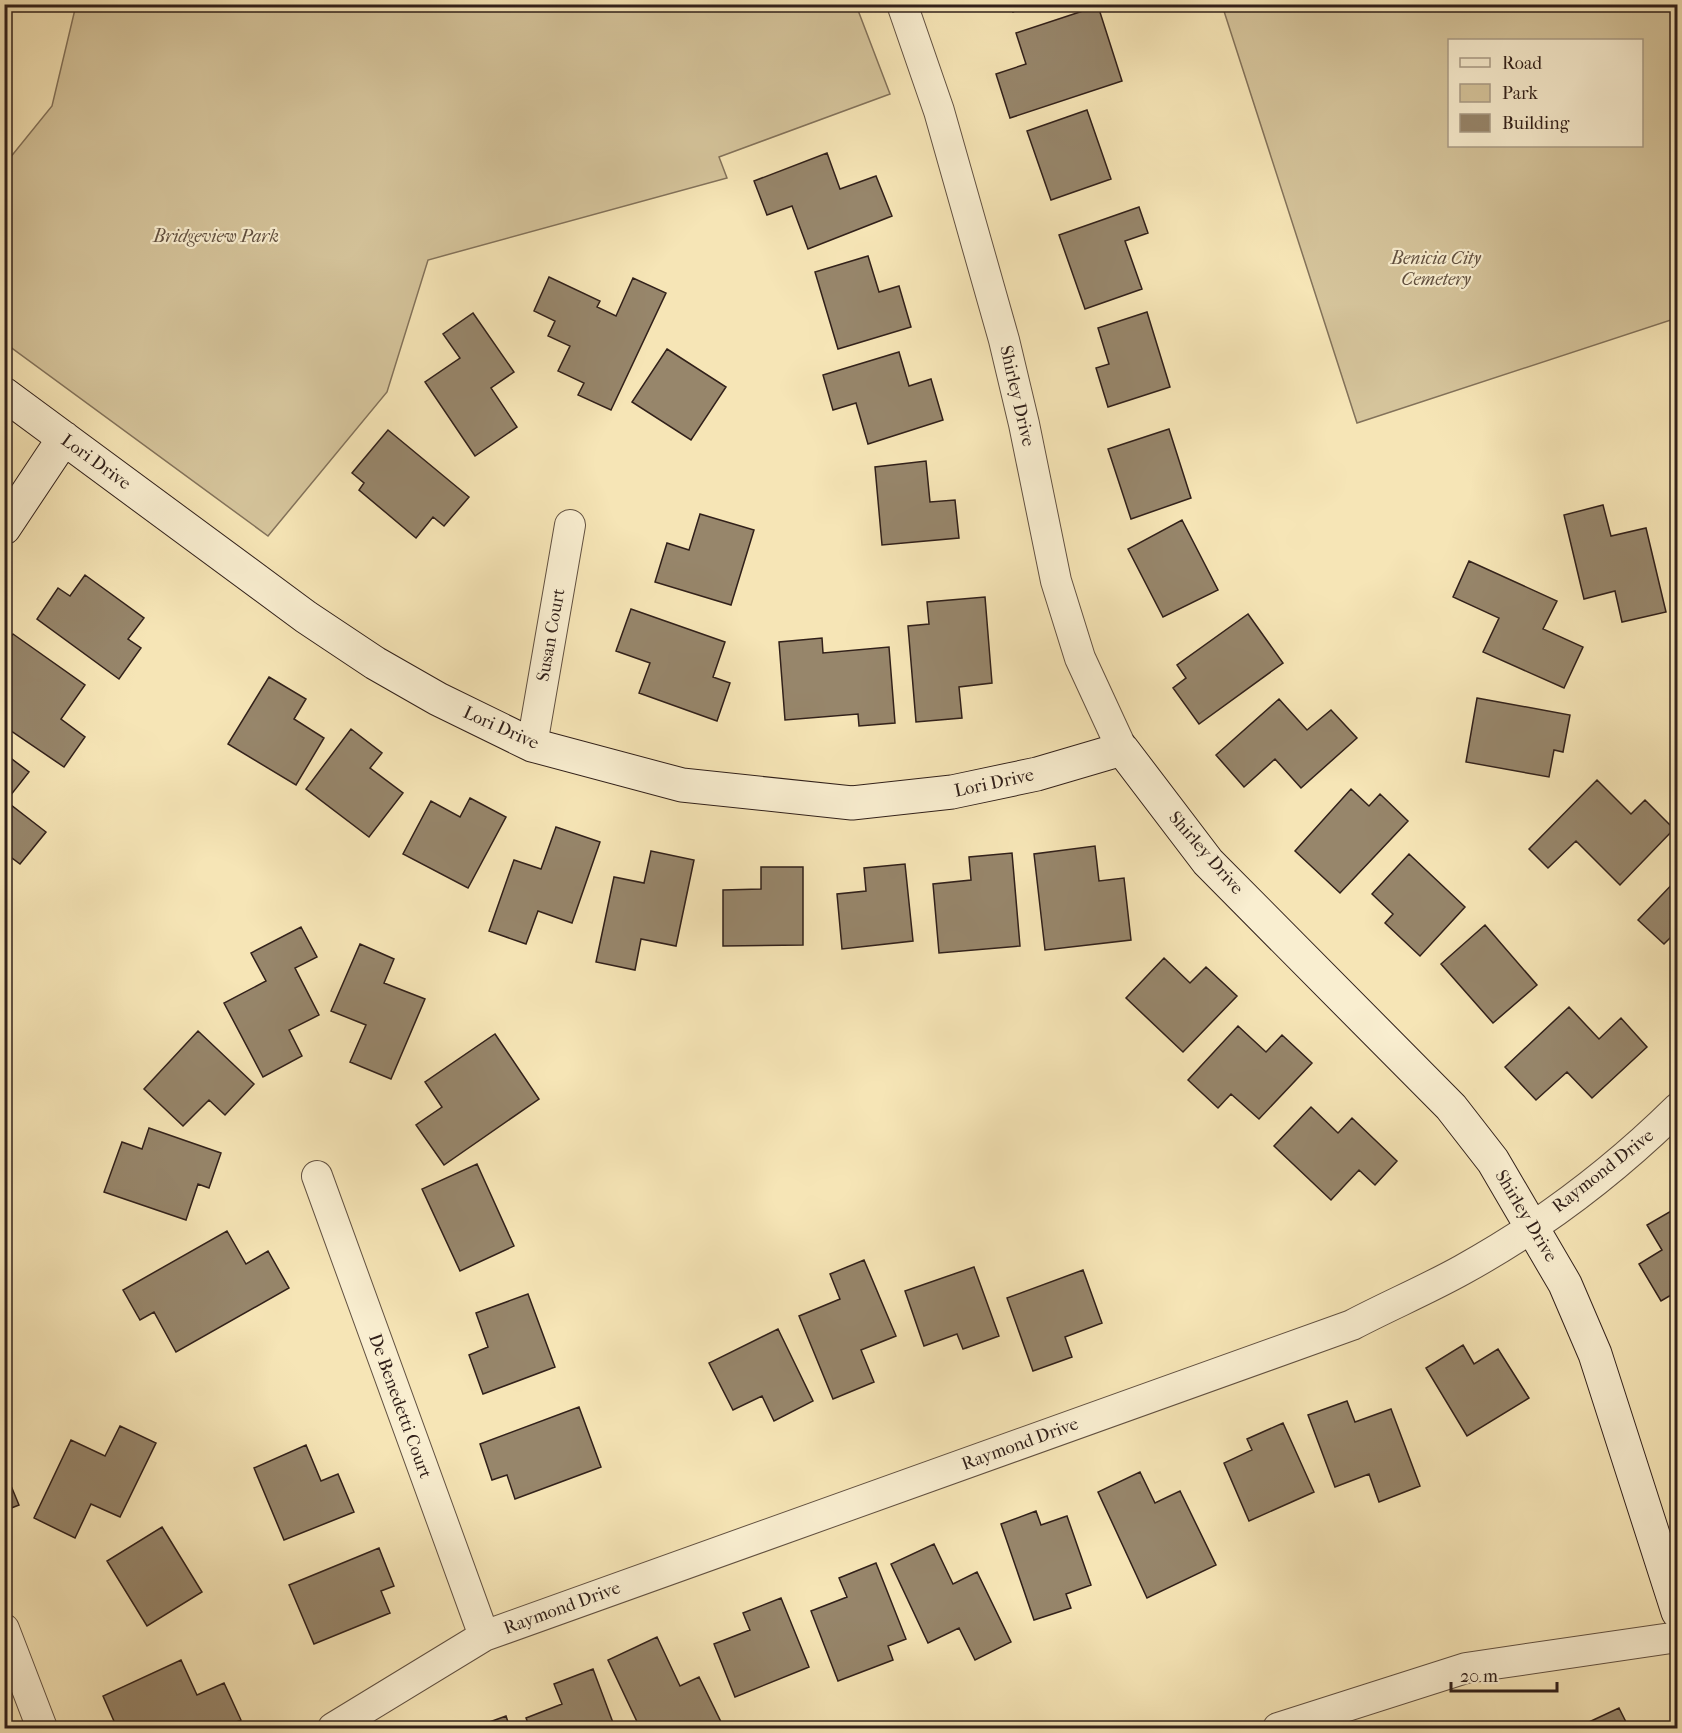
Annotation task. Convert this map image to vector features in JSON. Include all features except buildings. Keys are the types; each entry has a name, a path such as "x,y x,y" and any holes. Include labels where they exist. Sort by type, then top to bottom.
{"street":[{"name":"Shirley Drive","path":"902,4 939,111 1004,340 1056,581 1080,658 1122,749 1208,862 1451,1107 1493,1161 1565,1284 1595,1354 1677,1612"},
{"name":"Lori Drive","path":"4,394 306,617 375,663 438,699 532,745 682,785 852,803 952,792 1036,774 1122,749"},
{"path":"4,528 63,438"},
{"name":"Susan Court","path":"532,745 570,525"},
{"name":"Raymond Drive","path":"333,1728 484,1636 1352,1325 1463,1270 1533,1226 1590,1183 1677,1108"},
{"name":"De Benedetti Court","path":"317,1176 484,1636"},
{"path":"4,1629 42,1728"},
{"path":"1278,1728 1466,1668 1677,1637"}],"green space":[{"name":"Bridgeview Park","path":"76,5 856,5 890,94 719,157 727,178 428,260 387,392 268,536 5,343 5,164 52,106"},
{"name":"Benicia City Cemetery","path":"1222,5 1677,5 1677,318 1357,423"}]}
